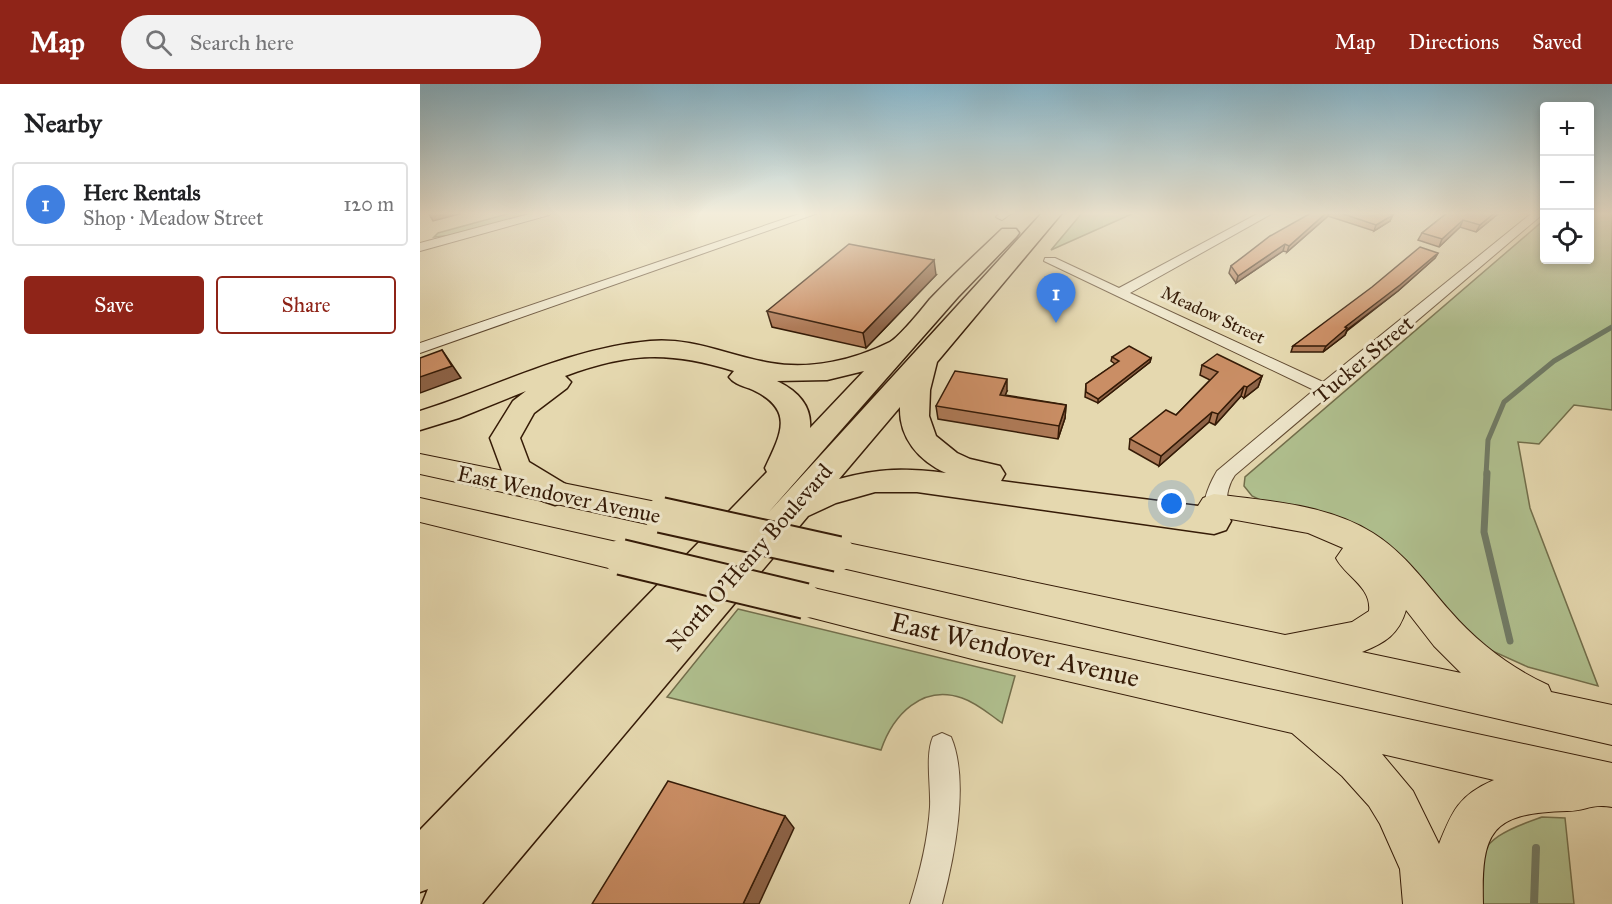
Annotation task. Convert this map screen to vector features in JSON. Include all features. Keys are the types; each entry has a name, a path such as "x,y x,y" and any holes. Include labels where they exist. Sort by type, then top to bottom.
{"highway":[{"name":"North O'Henry Boulevard","path":"916,349 950,292 990,251"},
{"name":"North O'Henry Boulevard","path":"420,867 780,500 916,349 1020,251"},
{"path":"420,421 580,362 616,352 656,347 695,351 760,370 794,373 832,371 916,349 914,419 921,440 943,461 983,474 1214,513 1316,539 1356,560 1371,573 1385,595 1388,607 1384,619 1376,629 1360,638 1278,652"},
{"path":"555,493 514,468 505,438 523,407 558,382 592,368 632,357 667,358 700,364 766,385 789,398 797,421 780,500 826,494 875,481 916,481 1314,523 1357,540 1389,563 1440,626 1483,666 1526,696 1594,721"},
{"name":"East Wendover Avenue","path":"420,464 1594,721"},
{"name":"North O'Henry Boulevard","path":"448,904 502,842 780,500"},
{"name":"East Wendover Avenue","path":"425,513 621,557 976,643 1296,713 1612,786"},
{"path":"1296,713 1337,742 1372,774 1390,795 1406,822 1429,879 1428,904"},
{"path":"1458,904 1457,876 1463,841 1476,816 1502,800 1531,791 1612,786"},
{"path":"458,904 502,842"}],"street":[{"path":"420,348 701,251"},
{"path":"1121,293 1197,251"},
{"name":"Tucker Street","path":"1214,513 1217,487 1228,470 1493,251"},
{"name":"Meadow Street","path":"1050,261 1326,390"},
{"path":"926,904 936,872 946,810 946,777 942,746"}],"green space":[{"path":"1508,251 1540,251 1540,264 1594,264 1594,251 1612,251 1612,410 1574,405 1539,444 1518,442 1530,508 1598,686 1528,667 1479,645 1419,576 1252,496 1244,486 1245,477"},
{"path":"738,609 1015,676 1002,723 967,700 948,695 934,695 922,699 901,714 886,737 881,750 667,697"},
{"path":"1542,817 1565,818 1574,904 1478,904 1475,875 1484,850 1500,835"}],"building":[{"path":"840,251 888,251 934,260 863,333 767,311"},
{"path":"1250,251 1274,251 1238,276 1231,266"},
{"path":"1415,251 1438,253 1345,327 1347,328 1326,346 1293,346 1372,287"},
{"path":"1129,346 1151,358 1098,399 1086,392 1086,384 1119,361 1112,357"},
{"path":"442,350 452,366 420,377 420,358"},
{"path":"1217,354 1262,376 1247,387 1244,386 1218,414 1212,412 1161,456 1130,439 1166,410 1176,415 1218,372 1202,365"},
{"path":"955,371 1007,379 1000,395 1066,405 1059,426 936,406"},
{"path":"668,781 785,816 743,904 592,904"}],"waterway":[{"path":"1486,475 1488,440 1504,402 1554,361 1612,327"},
{"path":"1487,473 1484,532 1510,641"},
{"path":"1534,904 1536,848"}],"place":[{"name":"Herc Rentals","path":"1056,323"}]}
